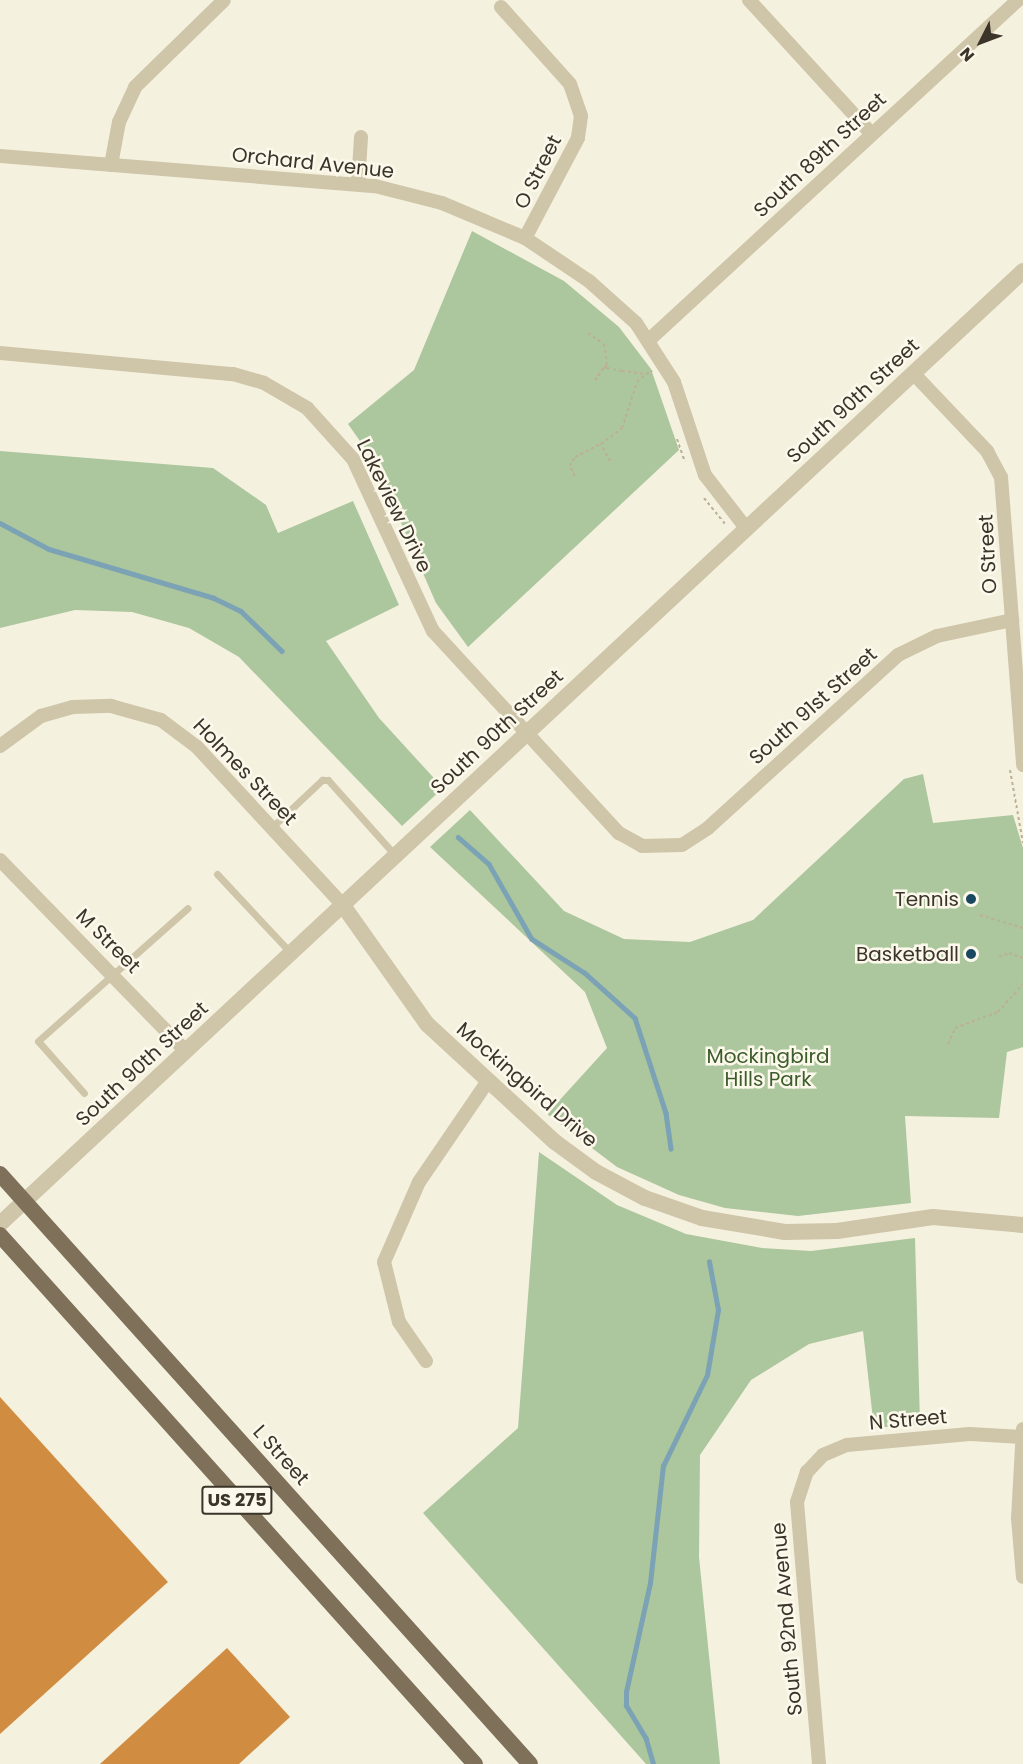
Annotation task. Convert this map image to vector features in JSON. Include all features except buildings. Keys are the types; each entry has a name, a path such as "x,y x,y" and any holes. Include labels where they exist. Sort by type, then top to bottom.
{"main road":[{"name":"L Street","path":"0,1174 530,1764"},
{"name":"US 275","path":"0,1235 475,1764"}],"street":[{"path":"111,165 119,122 135,87 224,0"},
{"path":"749,0 872,134"},
{"name":"South 89th Street","path":"649,340 1015,1"},
{"name":"O Street","path":"501,7 570,84 581,116 578,138 525,238"},
{"path":"358,184 361,137"},
{"name":"Orchard Avenue","path":"0,156 358,184 442,204 525,238 615,302 649,340 674,382 705,475 746,528"},
{"name":"South 90th Street","path":"0,1224 1023,271"},
{"name":"Lakeview Drive","path":"0,353 233,374 264,383 307,408 353,459 433,631 619,833 656,849"},
{"name":"O Street","path":"913,373 987,451 1001,477 1023,765"},
{"name":"South 91st Street","path":"656,849 682,845 708,828 898,655 937,636 1012,620"},
{"name":"Holmes Street","path":"0,746 50,712 88,705 133,710 186,736 342,904"},
{"name":"M Street","path":"0,860 186,1051"},
{"name":"Mockingbird Drive","path":"342,904 414,1011 488,1081 596,1172 645,1198 702,1218 785,1232 837,1231 933,1217 1023,1225"},
{"path":"426,1361 399,1322 384,1262 419,1182 488,1081"},
{"name":"N Street","path":"807,1472 823,1455 847,1445 970,1434 1023,1434"},
{"path":"1023,1434 1018,1518 1023,1577"},
{"name":"South 92nd Avenue","path":"807,1472 796,1502 819,1764"}],"lane":[{"path":"272,827 322,780 328,780 395,855"},
{"path":"217,874 291,953"},
{"path":"84,1093 38,1041 188,908"}],"path":[{"path":"588,333 604,344 607,364 601,372 595,380 604,367 646,374"},
{"path":"575,476 570,466 575,457 601,444 622,428 638,382 653,370"},
{"path":"601,444 610,461"},
{"path":"980,915 1023,928"},
{"path":"999,957 1009,953 1023,958"},
{"path":"948,1044 955,1028 998,1012 1023,984"}],"green space":[{"path":"472,231 564,281 619,327 651,369 679,450 468,647 436,603 374,461 348,424 414,370"},
{"path":"0,451 213,468 266,505 278,533 353,501 399,605 326,641 379,718 443,788 402,826 239,657 189,628 132,612 75,610 0,628"},
{"name":"Mockingbird Hills Park","path":"923,774 933,823 1013,815 1023,848 1023,1047 1007,1052 999,1118 905,1116 911,1203 798,1216 725,1208 679,1195 617,1167 547,1114 607,1048 585,992 430,847 470,810 564,911 624,939 690,942 753,920 904,779"},
{"path":"539,1152 617,1205 686,1234 762,1248 811,1251 915,1238 920,1424 874,1428 863,1331 809,1344 751,1380 700,1455 699,1557 720,1764 646,1764 423,1513 518,1428"}],"waterway":[{"path":"0,523 49,549 214,598 241,611 282,651"},
{"path":"458,837 489,864 532,939 585,973 635,1018 666,1113 671,1149"},
{"path":"653,1764 646,1739 626,1706 626,1692 650,1583 663,1466 707,1375 718,1310 709,1262"}],"place":[{"name":"Tennis","path":"971,899"},
{"name":"Basketball","path":"971,954"}]}
